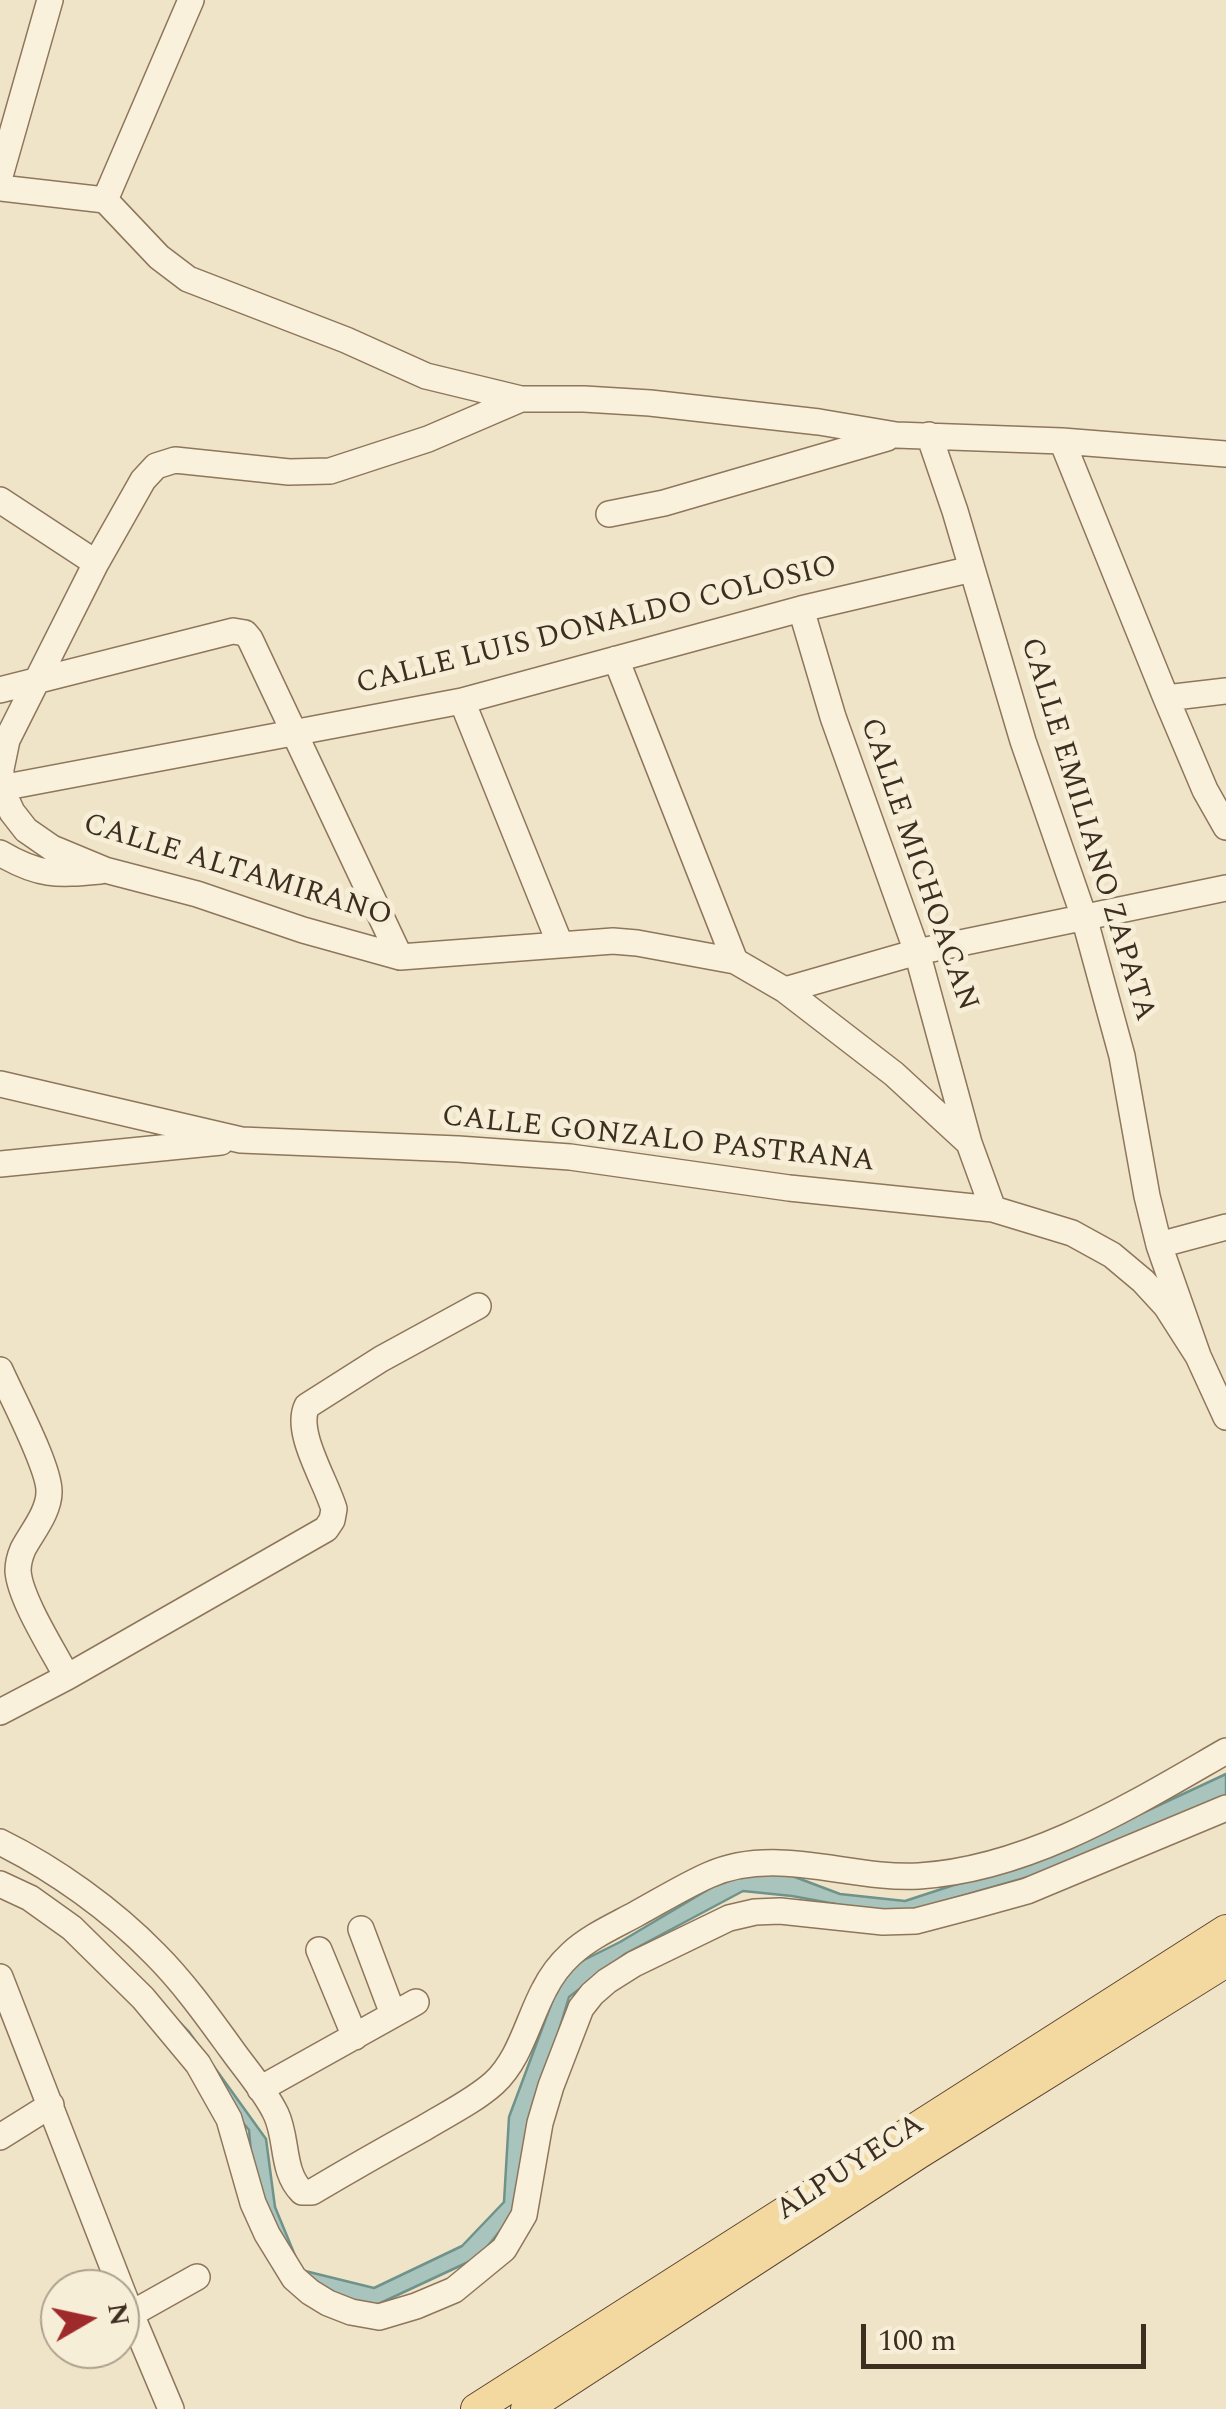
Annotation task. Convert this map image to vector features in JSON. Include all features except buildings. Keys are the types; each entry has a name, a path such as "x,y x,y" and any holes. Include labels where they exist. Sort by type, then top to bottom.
{"main road":[{"name":"ALPUYECA","path":"476,2409 1226,1930"},
{"name":"ALPUYECA","path":"526,2409 918,2154 1226,1962"}],"street":[{"path":"0,176 50,0"},
{"path":"105,200 190,0"},
{"path":"0,188 105,200 160,257 188,278 426,376 521,398 650,403 896,435 1062,441 1226,454"},
{"path":"2,788 7,740 96,563 148,472 175,460 289,472 330,471 428,439 521,398"},
{"path":"609,514 682,498 896,435"},
{"name":"CALLE EMILIANO ZAPATA","path":"929,435 1023,741 1084,917 1122,1056 1159,1245 1198,1356 1226,1417"},
{"path":"1062,441 1205,790 1226,827"},
{"path":"0,500 96,563"},
{"name":"CALLE LUIS DONALDO COLOSIO","path":"2,788 462,701 801,609 972,569"},
{"name":"CALLE MICHOACAN","path":"801,609 833,718 917,952 969,1143"},
{"path":"0,690 239,630 250,639 400,957"},
{"path":"616,659 734,961"},
{"path":"1166,698 1226,692"},
{"path":"462,701 560,944"},
{"name":"CALLE ALTAMIRANO","path":"2,788 12,812 26,830 52,848 105,870 197,894 302,930 400,957 612,941 734,961 785,990 894,1074 969,1143 993,1209"},
{"path":"0,852 26,868 48,873 105,870"},
{"path":"785,990 917,952 1226,888"},
{"name":"CALLE GONZALO PASTRANA","path":"0,1084 241,1140 570,1157 789,1188 993,1209 1072,1233 1112,1255 1166,1306 1198,1356"},
{"path":"0,1164 241,1140"},
{"path":"1159,1245 1226,1227"},
{"path":"0,1712 326,1529 334,1509 304,1430 302,1416 307,1406 380,1359 478,1306"},
{"path":"0,1370 50,1490 21,1553 18,1576 67,1677"},
{"path":"0,1842 53,1871 155,1954 198,2004 260,2089 283,2133 294,2184 302,2192 312,2192 493,2084 512,2058 544,1988 574,1951 710,1875 730,1867 767,1864 892,1875 956,1872 1011,1858 1055,1841 1226,1751"},
{"path":"0,1884 30,1898 72,1928 143,1998 198,2064 230,2119 252,2203 294,2278 328,2304 379,2317 454,2290 504,2250 524,2215 540,2123 581,2008 607,1981 634,1964 729,1918 755,1912 780,1910 882,1922 916,1920 974,1906 1045,1884 1226,1808"},
{"path":"360,1929 392,2014"},
{"path":"319,1950 355,2038"},
{"path":"0,1978 114,2269"},
{"path":"260,2089 416,2002"},
{"path":"0,2137 52,2105"},
{"path":"140,2309 197,2277"},
{"path":"140,2335 172,2409"}],"water":[{"path":"1226,1774 1226,1800 1077,1863 895,1915 743,1891 625,1954 569,1997 533,2117 520,2206 479,2257 374,2306 295,2286 256,2209 249,2130 78,1919 189,2032 266,2139 275,2207 301,2270 374,2288 462,2246 504,2202 509,2117 564,1970 620,1942 736,1873 787,1874 840,1894 905,1901 1067,1848"}]}
